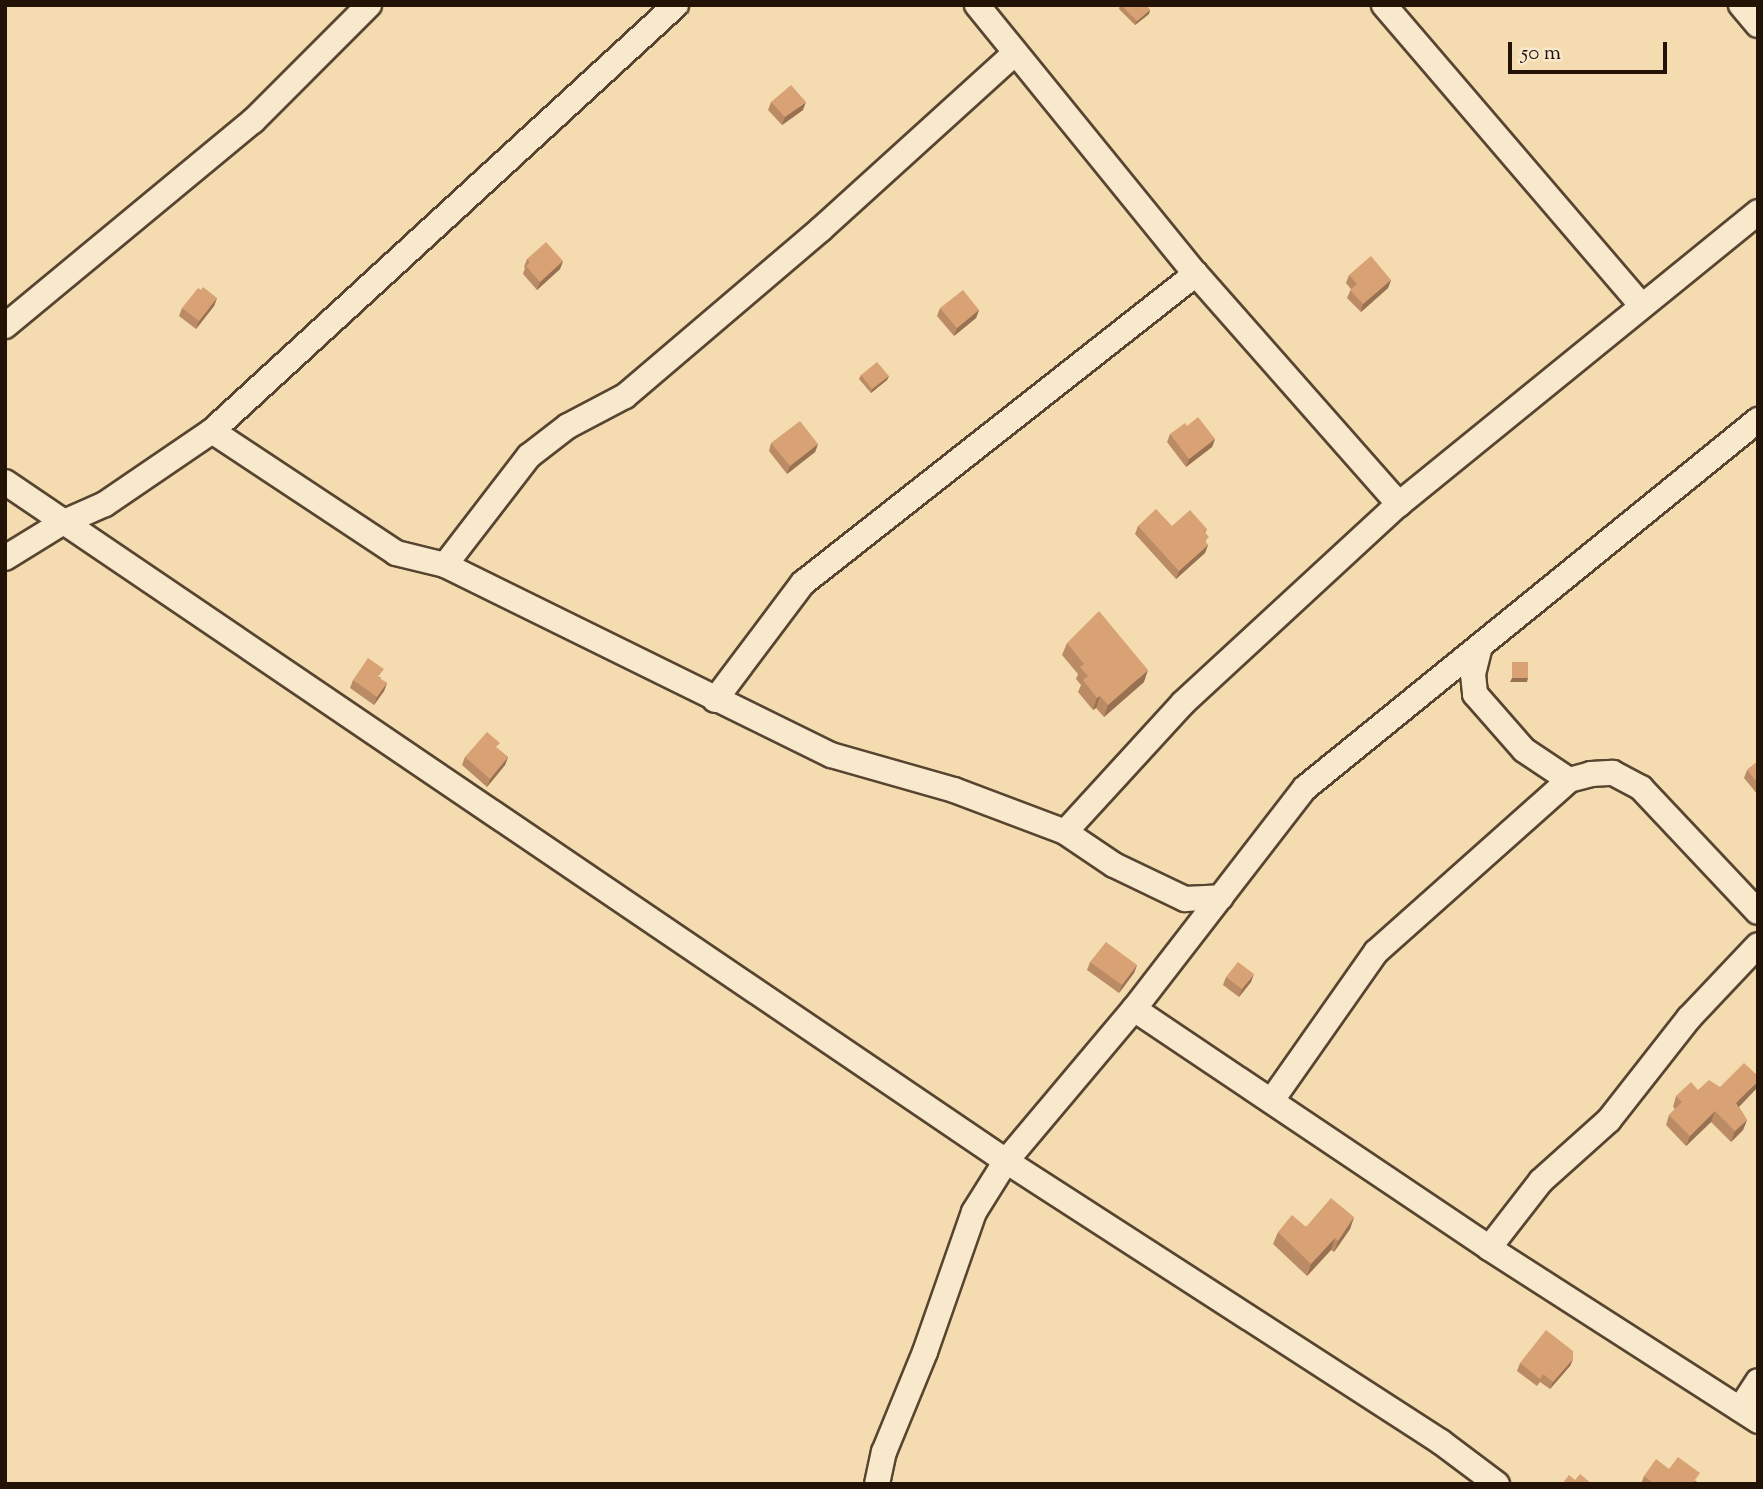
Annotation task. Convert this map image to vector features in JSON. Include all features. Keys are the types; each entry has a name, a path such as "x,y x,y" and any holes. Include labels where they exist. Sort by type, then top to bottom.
{"street":[{"path":"5,326 253,121 369,5"},
{"path":"5,558 62,523 105,504 212,431 676,5"},
{"path":"977,5 1014,54 1196,274 1399,505"},
{"path":"1384,5 1641,305"},
{"path":"1741,5 1758,25"},
{"path":"444,565 529,456 568,426 625,397 821,229 1014,54"},
{"path":"1065,832 1183,703 1399,505 1758,212"},
{"path":"715,700 803,583 1196,274"},
{"path":"877,1484 884,1452 925,1352 974,1212 1006,1161 1134,1009 1305,788 1758,420"},
{"path":"212,431 397,553 444,565 831,755 954,790 1065,832 1150,885 1185,899 1221,897"},
{"path":"5,482 1006,1161 1441,1442 1497,1484"},
{"path":"1480,646 1473,674 1475,694 1524,750 1569,780"},
{"path":"1416,698 1475,688"},
{"path":"1272,1101 1376,952 1569,780 1591,774 1613,773 1641,788 1758,912"},
{"path":"1489,1248 1541,1181 1609,1120 1689,1018 1758,945"},
{"path":"1134,1009 1489,1248 1749,1415 1758,1381"}],"building":[{"path":"1121,5 1146,5 1150,10 1137,21"},
{"path":"791,85 806,102 785,117 771,102"},
{"path":"546,242 563,261 540,282 526,266 530,262 527,259"},
{"path":"1371,256 1391,280 1363,304 1350,290 1357,284 1349,275"},
{"path":"203,287 217,298 199,321 182,308 198,288 201,290"},
{"path":"963,290 979,310 957,328 940,308"},
{"path":"877,362 889,376 872,389 861,375"},
{"path":"1198,417 1215,439 1189,459 1170,434"},
{"path":"800,421 818,444 790,466 771,443"},
{"path":"1156,509 1172,526 1190,510 1207,529 1204,531 1209,537 1205,541 1208,545 1179,571 1138,526"},
{"path":"1099,611 1148,670 1108,705 1100,696 1097,698 1083,680 1088,676 1080,667 1084,664 1067,643"},
{"path":"368,658 384,669 378,677 387,683 377,697 353,680"},
{"path":"1512,662 1528,662 1528,678 1512,678"},
{"path":"487,732 500,743 496,747 508,757 490,779 465,757"},
{"path":"1758,761 1758,783 1747,770"},
{"path":"1106,942 1137,965 1122,985 1090,962"},
{"path":"1238,962 1254,974 1242,989 1226,977"},
{"path":"1744,1063 1758,1076 1758,1081 1736,1103 1747,1120 1735,1131 1715,1111 1690,1136 1669,1115 1682,1102 1676,1096 1691,1082 1698,1090 1709,1080 1720,1087"},
{"path":"1331,1198 1354,1217 1338,1241 1335,1238 1311,1264 1278,1232 1292,1215 1306,1227"},
{"path":"1546,1330 1573,1351 1573,1359 1553,1382 1543,1374 1540,1379 1520,1363"},
{"path":"1678,1457 1700,1473 1692,1484 1654,1484 1644,1476 1656,1459 1669,1469"},
{"path":"1580,1474 1592,1484 1562,1484 1569,1475 1575,1480"}]}
